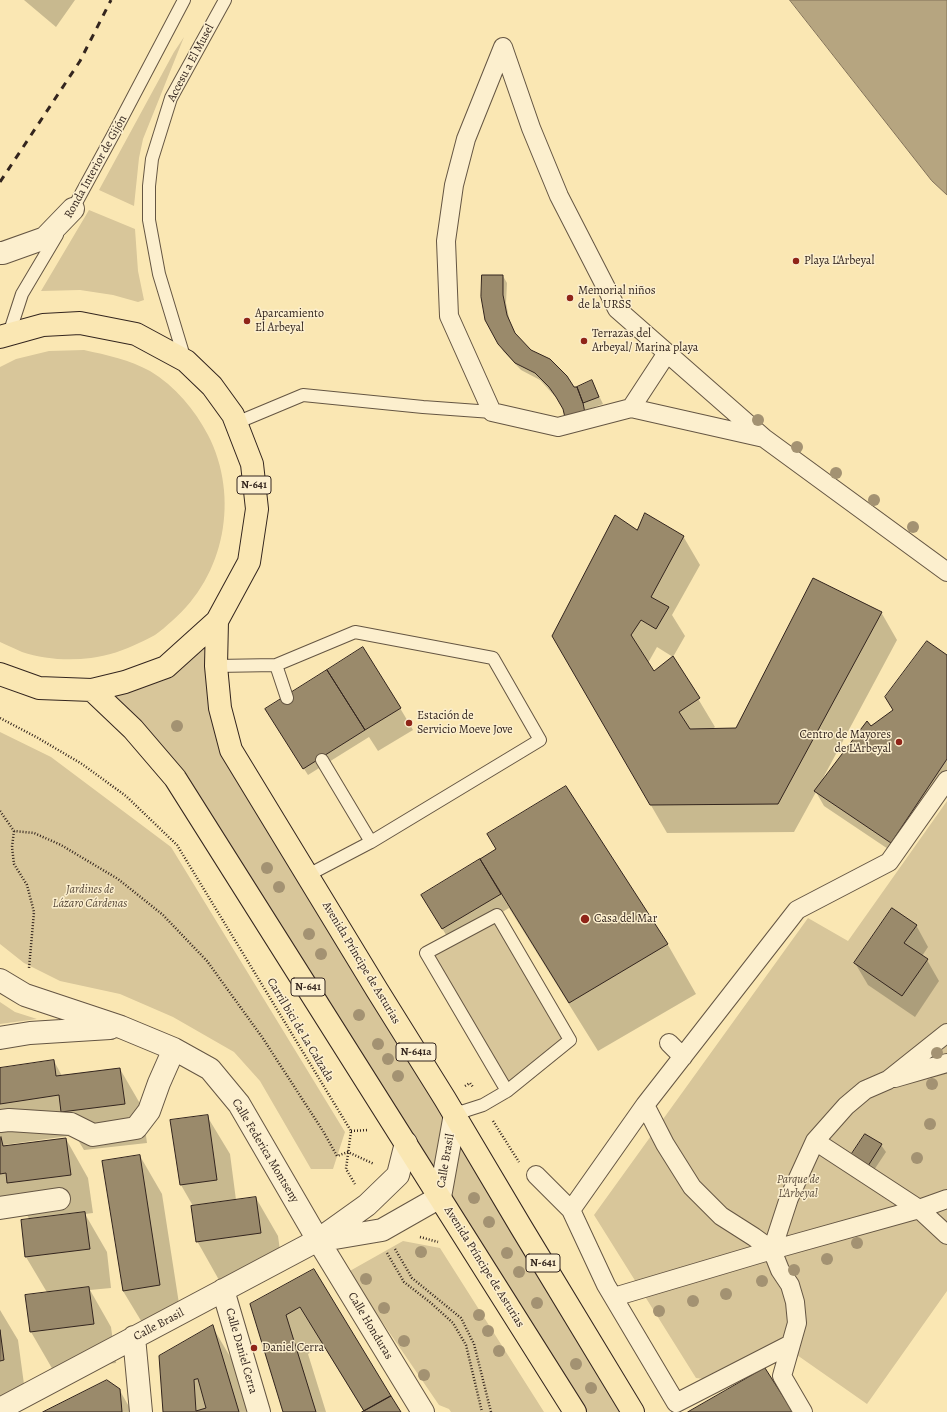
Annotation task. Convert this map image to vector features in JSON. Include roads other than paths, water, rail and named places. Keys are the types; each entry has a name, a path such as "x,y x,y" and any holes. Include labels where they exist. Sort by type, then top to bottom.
{"highway":[{"name":"Accesu a El Musel","path":"4,336 43,324 80,323 136,334 186,361 212,386 233,415 252,464 257,509 249,562 217,621"},
{"name":"Avenida Príncipe de Asturias","path":"217,621 216,666 220,708 231,750 377,990 455,1114 513,1214 633,1412"},
{"name":"N-641","path":"0,674 39,688 92,690 125,682 166,667 217,621"},
{"name":"Avenida Príncipe de Asturias","path":"92,690 134,729 175,778 575,1412"}],"street":[{"path":"764,438 631,408 558,427 492,412 449,316 446,241 454,185 466,139 503,47 531,128 559,196 617,309 764,438 947,572"},
{"path":"0,253 45,238 73,209"},
{"path":"631,408 667,353"},
{"path":"571,1210 645,1105 797,910 888,862 947,780"},
{"path":"0,980 25,995 121,1027"},
{"name":"Calle Federica Montseny","path":"0,1038 30,1033 121,1027 174,1049 210,1068 239,1104 318,1240"},
{"path":"888,1080 947,1033"},
{"path":"669,1043 682,1057"},
{"path":"0,1121 9,1120 71,1124 93,1135 136,1128 149,1111 174,1049"},
{"path":"772,1250 789,1198 815,1141 846,1106 865,1090 888,1080 947,1063"},
{"path":"645,1105 665,1144 692,1187 721,1216 772,1250 780,1270 790,1285 795,1302 797,1323 782,1376"},
{"name":"Calle Brasil","path":"318,1240 386,1236 440,1197 455,1114"},
{"path":"815,1141 919,1210 947,1235"},
{"name":"Calle Brasil","path":"0,1409 318,1240 367,1205 398,1175 406,1143"},
{"path":"536,1175 571,1210 606,1285 614,1296 676,1403 791,1344"},
{"path":"0,1208 60,1199"},
{"path":"614,1296 772,1250 919,1210 947,1199"},
{"name":"Calle Honduras","path":"318,1240 422,1412"},
{"name":"Calle Daniel Cerra","path":"224,1290 259,1412"},
{"path":"134,1338 141,1412"},
{"path":"769,1355 803,1412"}],"lane":[{"name":"Ronda Interior de Gijón","path":"4,336 22,294 73,209 184,0"},
{"name":"Accesu a El Musel","path":"186,361 159,274 149,220 149,186 152,160 171,98 225,0"},
{"path":"236,423 303,395 423,407 492,412"},
{"path":"216,666 276,665 355,632 493,658 540,740 371,842 308,875"},
{"path":"276,665 287,698"},
{"path":"322,760 371,842"},
{"path":"455,1114 483,1105 507,1091 570,1040 497,915 426,953 507,1091"}],"railway":[{"path":"0,182 80,61 111,0"}],"place":[{"name":"Playa L'Arbeyal","path":"796,261"},
{"name":"Memorial niños de la URSS","path":"570,298"},
{"name":"Aparcamiento El Arbeyal","path":"247,321"},
{"name":"Terrazas del Arbeyal/ Marina playa","path":"584,341"},
{"name":"Estación de Servicio Moeve Jove","path":"409,723"},
{"name":"Centro de Mayores de L'Arbeyal","path":"899,742"},
{"name":"Casa del Mar","path":"585,919"},
{"name":"Daniel Cerra","path":"254,1348"}],"park label":[{"name":"Jardines de Lázaro Cárdenas","path":"90,897"},
{"name":"Parque de L'Arbeyal","path":"798,1187"}]}
